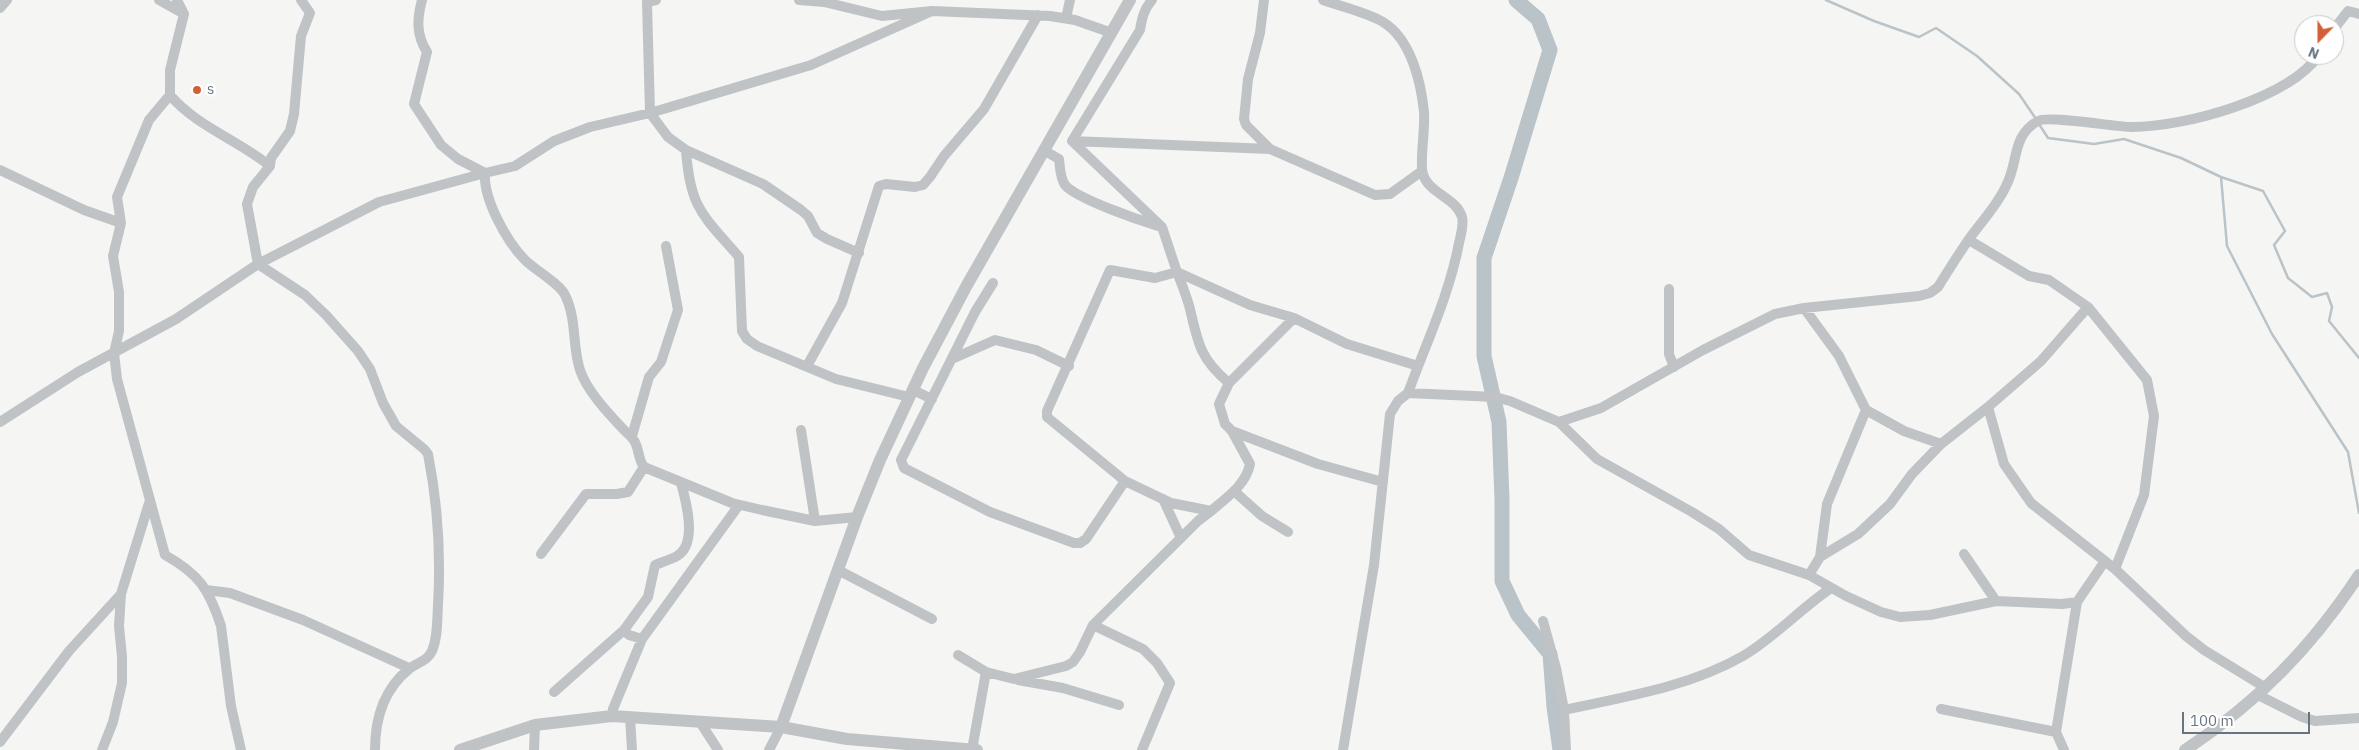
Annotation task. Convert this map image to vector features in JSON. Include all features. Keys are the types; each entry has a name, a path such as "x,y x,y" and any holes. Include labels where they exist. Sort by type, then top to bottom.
{"street":[{"path":"0,8 7,0"},
{"path":"159,0 184,14"},
{"path":"177,0 184,14 172,62 170,95 149,120 117,197 121,224 113,256 119,292 119,331 114,353 117,379 165,555 187,568 206,590 221,626 231,706 241,750"},
{"path":"302,0 310,13 301,36 294,114 290,131 270,158 270,166 253,187 247,204 258,264 305,294 358,351 370,369 383,403 396,426 424,448 428,454 438,518 440,571 437,631 432,652 424,662 410,668 385,696 379,714 375,750"},
{"path":"422,0 418,29 420,42 427,52 414,104 441,146 458,159 485,173"},
{"path":"656,0 647,2 650,113 668,137 686,150 763,184 808,216 817,233 859,253"},
{"path":"799,0 824,2 882,16 932,11 1038,15 1066,18 1112,32"},
{"path":"1066,18 1070,0"},
{"path":"769,750 781,727 880,460 911,394 967,285 1046,151 1130,0"},
{"path":"1072,141 1140,30 1144,12 1152,0"},
{"path":"1264,0 1260,33 1248,79 1244,119 1246,124 1270,149"},
{"path":"1322,0 1382,21 1396,31 1406,47 1419,86 1424,112 1422,171 1437,193 1458,208 1464,222 1449,285 1438,319 1408,393 1398,401 1390,414 1374,565 1343,750"},
{"path":"0,422 78,372 176,320 258,264 379,202 515,166 554,141 590,127 650,113 811,65 932,11"},
{"path":"2344,16 2348,11 2359,14"},
{"path":"808,366 838,311 859,253 879,186 886,184 915,187 922,185 930,177 944,156 984,109 1008,71 1038,15"},
{"path":"1559,422 1601,408 1702,350 1775,314 1804,308 1919,296 1930,293 1938,287 2007,185 2020,136 2040,119 2048,118 2089,124 2132,127 2165,125 2192,120 2244,104 2278,88 2310,65"},
{"path":"170,95 189,114 251,151 270,166"},
{"path":"1072,141 1270,149 1375,195 1390,194 1422,171"},
{"path":"1072,141 1162,227 1190,308 1194,332 1201,350 1212,370 1229,383"},
{"path":"686,150 688,173 694,198 700,212 739,257 742,331 747,339 757,346 836,379 932,399"},
{"path":"1046,151 1059,159 1062,180 1070,189 1105,206 1162,227"},
{"path":"0,170 84,210 121,224"},
{"path":"485,173 484,186 508,238 525,260 565,294 573,323 580,370 586,382 623,429 632,436 637,445 639,460 644,467 739,505 815,521 857,518"},
{"path":"1968,240 2029,276 2049,280 2088,307 2144,374 2149,385 2154,416 2144,495 2115,569"},
{"path":"632,436 649,377 661,362 678,310 666,246"},
{"path":"1211,511 1195,509 1163,499 1125,481 1047,417 1047,411 1069,366 1110,270 1155,278 1177,272 1250,305 1294,318 1347,344 1418,366"},
{"path":"993,282 975,312 901,460 904,468 990,512 1074,543 1080,543 1086,539 1125,481"},
{"path":"1669,289 1669,354 1674,367"},
{"path":"1820,557 1858,534 1890,504 1912,474 1941,444 1988,407 2041,361 2088,307"},
{"path":"1804,308 1838,356 1866,410 1896,427 1941,444"},
{"path":"1014,679 1066,666 1073,662 1093,625 1198,520 1234,491 1249,471 1250,464 1232,431 1225,424 1219,404 1229,383 1294,318"},
{"path":"952,359 979,345 996,340 1036,350 1069,366"},
{"path":"1408,393 1495,397 1510,401 1559,422 1597,459 1719,529 1749,556 1809,575 1831,588 1881,612 1900,617 1930,615 1996,602 2062,604 2077,602"},
{"path":"1988,407 2004,464 2031,503 2115,569 2192,640 2262,692 2302,717 2315,720 2357,718"},
{"path":"1809,575 1820,557 1827,504 1866,410"},
{"path":"801,430 815,521"},
{"path":"1232,431 1318,464 1383,482"},
{"path":"541,554 586,494 628,492 644,467"},
{"path":"554,692 624,630 648,597 655,565 678,556 686,546 688,509 681,483"},
{"path":"1234,491 1262,516 1288,532"},
{"path":"102,750 113,722 122,683 119,626 121,594 150,499"},
{"path":"1163,499 1181,538"},
{"path":"612,716 613,709 642,639 739,505"},
{"path":"1964,554 1996,602"},
{"path":"2064,750 2056,732 2077,602 2105,561"},
{"path":"838,570 932,619"},
{"path":"2185,750 2212,732 2262,692 2306,648 2359,575"},
{"path":"1564,710 1648,692 1704,673 1743,656 1831,588"},
{"path":"206,590 230,593 303,620 410,668"},
{"path":"0,742 69,651 121,594"},
{"path":"1543,621 1556,668 1564,710 1566,750"},
{"path":"1093,625 1143,649 1157,663 1170,683 1142,750"},
{"path":"624,630 629,635 642,639"},
{"path":"958,656 986,672 1063,688 1119,705"},
{"path":"972,750 986,672"},
{"path":"1941,709 2056,732"},
{"path":"460,750 535,725 612,716 781,727 902,747 977,750"},
{"path":"630,717 632,750"},
{"path":"700,722 718,750"},
{"path":"534,750 535,725"}],"waterway":[{"path":"1516,0 1538,19 1550,50 1511,178 1484,258 1484,356 1499,422 1502,499 1502,581 1518,615 1550,654 1554,707 1560,750"},
{"path":"1826,0 1874,21 1919,37 1936,28 1977,56 2019,94 2036,119"},
{"path":"2039,124 2048,138 2094,144 2124,139 2181,158 2221,177 2263,191 2285,231 2274,245 2288,278 2312,297 2327,293 2332,307 2329,321 2359,358"},
{"path":"2221,177 2227,246 2272,334 2348,452 2359,513"}],"place":[{"name":"s","path":"197,90"}]}
